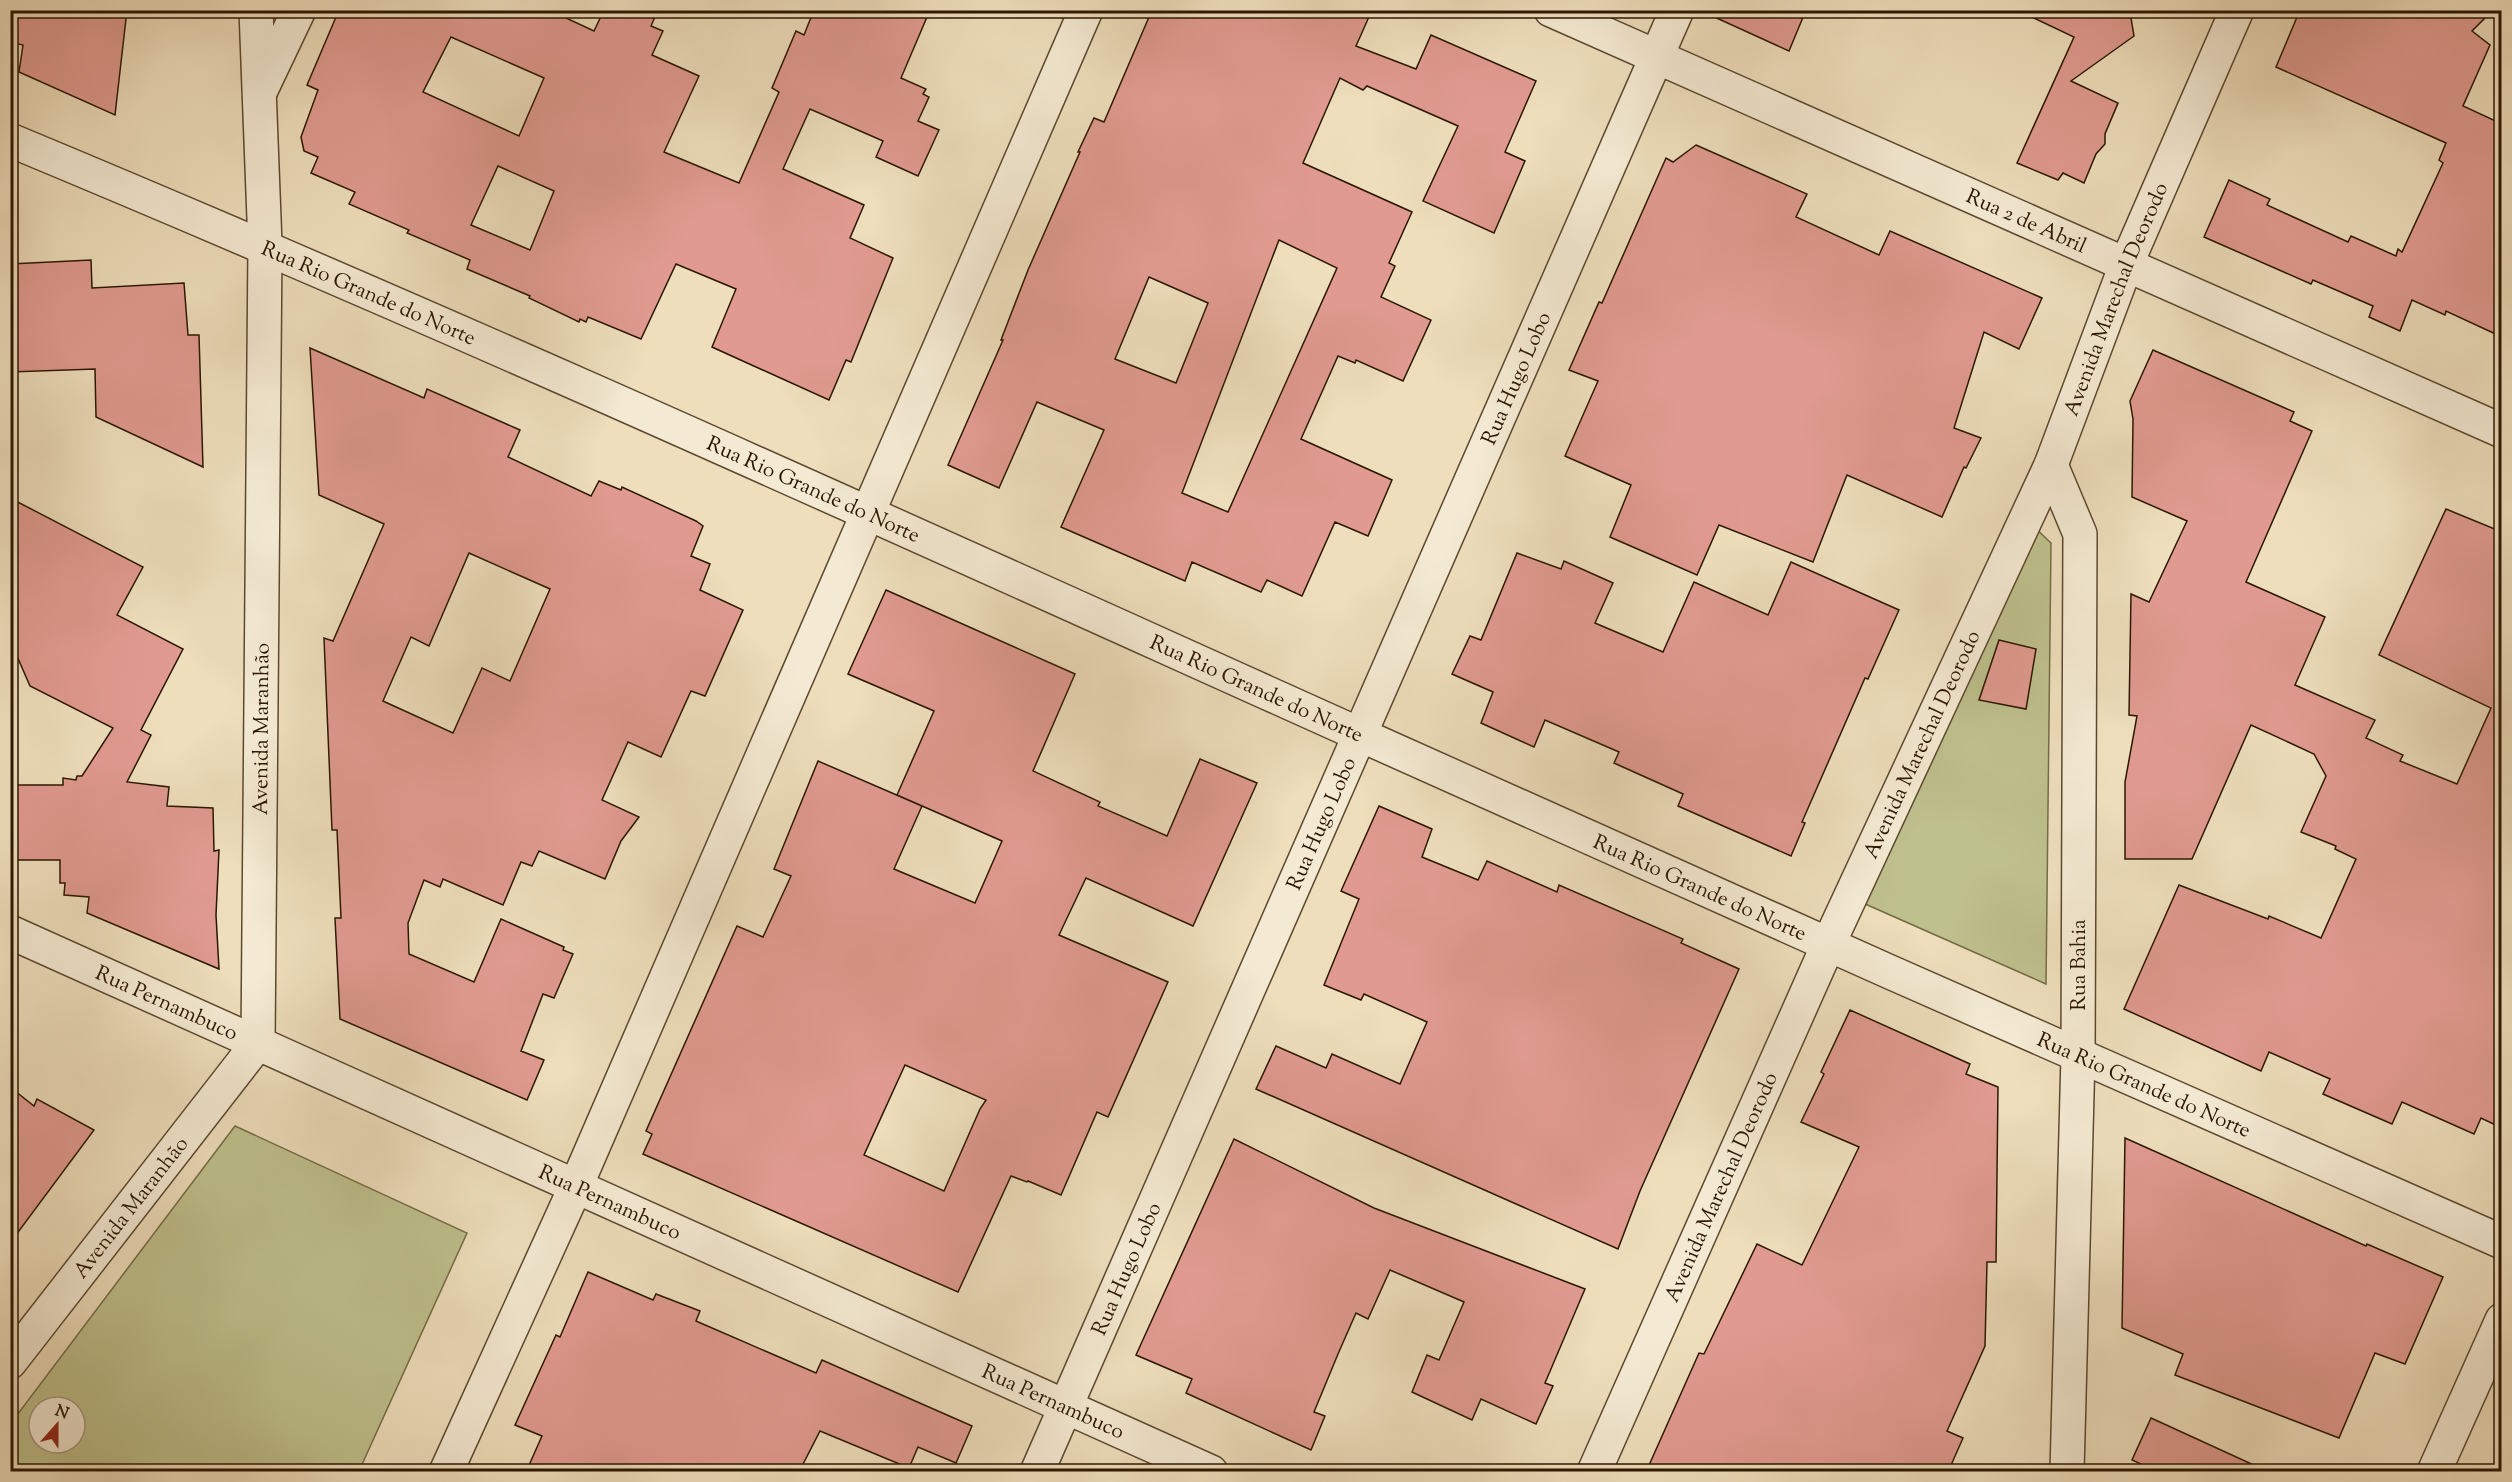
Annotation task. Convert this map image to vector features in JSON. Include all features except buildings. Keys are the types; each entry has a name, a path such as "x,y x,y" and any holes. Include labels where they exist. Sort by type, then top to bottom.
{"street":[{"name":"Avenida Maranhão","path":"10,1362 258,1044 264,245 256,10"},
{"path":"260,93 299,10"},
{"path":"446,1472 576,1186 1086,10"},
{"name":"Rua 2 de Abril","path":"1551,10 2502,430"},
{"name":"Rua Hugo Lobo","path":"1037,1472 1677,10"},
{"name":"Avenida Marechal Deorodo","path":"1594,1472 1828,945 2051,465 2126,265 2237,10"},
{"name":"Rua Rio Grande do Norte","path":"10,140 264,245 867,512 1828,945 2502,1242"},
{"name":"Rua Bahia","path":"2051,465 2080,534 2078,1056 2067,1472"},
{"name":"Rua Pernambuco","path":"10,932 1211,1472"},
{"path":"2434,1472 2502,1320"}],"green space":[{"path":"2030,523 2051,543 2046,984 1863,903"},
{"path":"235,1126 467,1233 359,1471 11,1471 11,1423 27,1402 27,1455 87,1455 87,1395 32,1395"}]}
